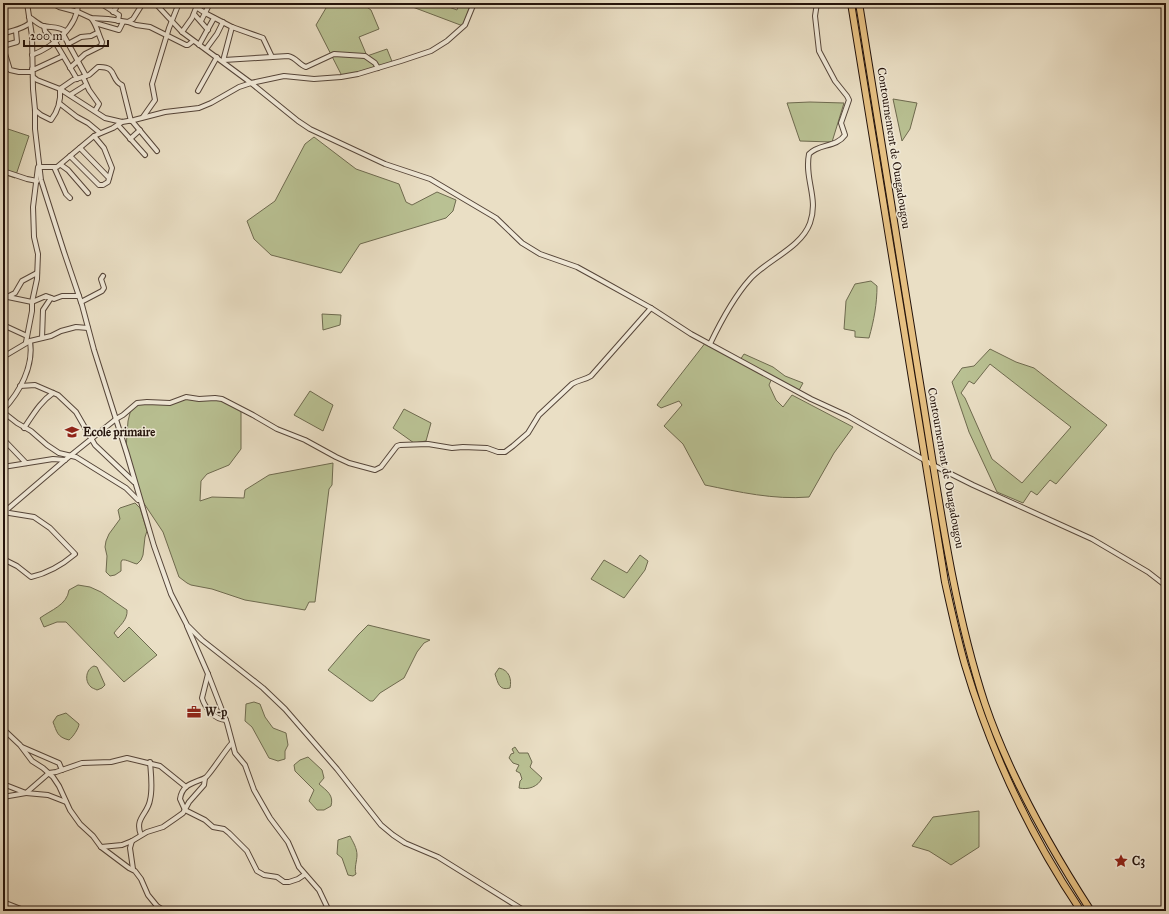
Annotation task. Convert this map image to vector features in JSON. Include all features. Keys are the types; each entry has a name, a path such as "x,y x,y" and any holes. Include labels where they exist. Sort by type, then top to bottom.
{"highway":[{"name":"Contournement de Ouagadougou","path":"850,3 945,582 956,632 986,730 1009,784 1042,848 1063,884 1082,911"},
{"name":"Contournement de Ouagadougou","path":"859,3 933,464 959,610 986,706 1006,756 1030,809 1062,866 1091,911"}],"street":[{"path":"27,3 30,23 32,70 36,110 35,129 41,180 81,302 140,503 167,584 187,625 208,674 226,720 235,753 245,766 254,790 270,818 288,842 299,867 319,890 329,911"},
{"path":"52,3 64,9 78,12 91,18 95,22 119,30 123,21"},
{"path":"32,55 55,42 72,24 78,12 78,3"},
{"path":"100,3 119,16 123,21"},
{"path":"113,12 116,8 115,3"},
{"path":"123,21 133,19 143,3"},
{"path":"155,3 182,32 193,41 223,61 310,129 385,164 430,179 496,218 522,243 540,254 577,267 651,308 691,334 811,399 848,416 925,460 973,485 1092,540 1148,572 1166,586"},
{"path":"143,117 155,100 152,84 179,3"},
{"path":"39,164 54,167 61,164 94,136 120,123 172,111 199,108 250,82 284,76 341,78 431,51 440,46 465,25 474,3"},
{"path":"710,344 724,317 750,279 804,235 810,225 814,208 814,197 807,170 809,154 818,147 833,144 841,140 846,135 841,123 849,100 835,81 819,51 815,16 817,3"},
{"path":"182,32 194,14 198,4"},
{"path":"198,4 205,13 214,18 232,27 263,38 272,57"},
{"path":"198,4 209,5 201,21"},
{"path":"194,14 207,27"},
{"path":"29,16 37,23 44,26 58,27 64,32 68,44 85,77 86,85 90,93 100,104 95,111"},
{"path":"91,18 123,21 150,27 186,45 193,41"},
{"path":"199,45 207,27 214,18"},
{"path":"70,68 90,50 101,46 102,42 97,33 95,22"},
{"path":"206,49 217,34 223,22"},
{"path":"3,34 21,29 30,23"},
{"path":"44,26 45,31 55,42 77,79"},
{"path":"223,61 232,27"},
{"path":"9,69 3,46 17,42 16,30"},
{"path":"68,44 81,37 91,36 97,33"},
{"path":"223,61 292,56 306,68 332,54 360,55 371,60 378,68"},
{"path":"3,68 19,72 32,70 64,56"},
{"path":"198,91 217,57"},
{"path":"60,89 69,82 85,77 98,67 106,67 112,71 117,82 122,85 131,121 157,151"},
{"path":"33,77 36,80 60,89 105,118 120,123 130,139 144,155"},
{"path":"70,95 86,85"},
{"path":"36,110 41,115 51,120 58,108 60,89"},
{"path":"59,103 100,133"},
{"path":"130,139 140,130"},
{"path":"70,156 99,184 105,184 108,182 112,170 111,166 104,148 94,136"},
{"path":"80,148 109,178"},
{"path":"39,164 33,207 34,237 38,254 37,273 27,336 31,356 26,375 3,411 24,428 59,452 76,457 126,488 140,503"},
{"path":"61,164 88,193"},
{"path":"54,167 66,194 70,198"},
{"path":"3,171 27,180 41,180"},
{"path":"5,296 15,293 22,281 37,273"},
{"path":"81,302 102,291 104,288 101,279 103,276"},
{"path":"5,296 32,302 46,296 54,298 62,296 79,296"},
{"path":"42,338 43,310 51,298"},
{"path":"3,512 65,460 137,403 170,403 186,397 222,399 253,414 277,429 305,440 336,457 376,470 381,467 397,446 400,445 428,444 452,448 487,448 498,452 505,452 528,433 539,415 572,384 591,376 651,308"},
{"path":"3,325 27,336"},
{"path":"3,357 28,342 76,327 88,328"},
{"path":"20,386 33,385 58,395 76,412 91,439 108,458 135,482"},
{"path":"24,428 46,397 53,393"},
{"path":"3,439 26,463"},
{"path":"4,466 53,459 65,460"},
{"path":"3,512 34,517 50,528 75,554 57,568 31,577 17,566 3,559"},
{"path":"187,625 202,640 263,688 285,709 381,825 392,835 405,843 438,857 525,911"},
{"path":"208,674 202,695 202,701 216,717 221,720 226,720"},
{"path":"3,729 20,745 32,761 49,773 57,782 66,802 78,822 93,836 101,847 129,868 133,869 141,879 148,895 157,906 165,911"},
{"path":"101,847 118,846 132,841 176,818 185,810 189,802 205,783 205,778 232,743"},
{"path":"20,745 59,763 62,770"},
{"path":"26,793 49,773 82,763 111,762 127,758 150,762 160,766 186,787"},
{"path":"141,835 139,825 142,814 150,804 151,796 150,762"},
{"path":"205,778 194,782 186,787 181,793 180,799 185,810 205,820 213,827 224,829 229,833 247,851 257,871 264,875 277,876 284,882 289,882 298,879 304,874"},
{"path":"3,784 26,793"},
{"path":"3,797 26,793 48,795 66,802"},
{"path":"132,841 130,848 133,869"},
{"path":"3,902 26,911"}],"green space":[{"path":"326,3 361,3 371,10 379,29 359,37 367,56 387,49 393,64 343,78 316,25 326,8"},
{"path":"402,3 438,3 457,10 459,3 471,3 463,26"},
{"path":"893,99 917,103 910,129 902,141"},
{"path":"787,103 844,103 832,142 800,141"},
{"path":"8,129 29,136 15,178 3,174 3,143"},
{"path":"314,137 356,169 399,184 406,202 412,205 437,192 456,200 453,211 446,218 360,244 341,273 271,255 254,239 247,221 275,201 305,144"},
{"path":"871,281 877,286 877,293 875,312 869,338 855,337 855,331 844,329 846,301 855,284"},
{"path":"322,314 341,315 340,325 323,330"},
{"path":"706,342 740,360 744,354 773,367 785,376 803,383 798,392 772,378 769,385 776,400 783,407 792,395 853,427 834,453 809,497 796,498 744,493 705,485 683,444 664,426 682,405 679,401 661,408 657,405"},
{"path":"990,349 1016,362 1034,368 1107,425 1056,484 1050,480 1037,495 1031,491 1023,503 997,492 969,432 952,382 962,368 974,366","holes":["990,364 1071,427 1022,483 992,459 965,398 961,393 969,381 974,384"]},
{"path":"310,391 333,405 323,431 294,415"},
{"path":"215,398 241,409 241,449 229,465 207,474 201,481 200,501 212,497 244,498 245,490 269,475 333,463 332,485 329,489 315,602 309,602 305,610 245,600 212,589 187,583 179,577 163,532 143,502 126,449 128,421 131,409 137,404 170,403 180,399"},
{"path":"404,409 431,423 426,441 414,443 393,428"},
{"path":"135,503 140,508 147,531 143,555 137,564 122,560 121,571 110,576 106,572 106,541 109,534 120,519 118,510"},
{"path":"640,555 648,561 645,570 624,598 591,579 604,560 627,573"},
{"path":"78,585 90,587 101,592 127,610 125,620 114,633 118,638 129,627 157,655 124,682 66,622 57,622 44,627 40,618 62,603 68,595 69,590"},
{"path":"368,625 430,640 424,643 417,652 404,678 380,693 373,701 370,701 328,670"},
{"path":"94,666 97,667 105,685 97,690 91,687 87,682 88,672"},
{"path":"499,668 509,675 511,681 510,688 503,688 498,683 495,674"},
{"path":"254,702 260,704 265,717 273,728 286,733 288,745 285,751 285,759 278,761 269,758 252,727 245,721 246,704"},
{"path":"66,713 79,724 76,732 69,740 60,736 53,722 57,716"},
{"path":"515,747 519,753 528,753 532,762 530,767 542,778 535,786 526,789 519,788 520,781 522,779 520,773 516,771 519,765 513,763 509,758 511,754 514,753 512,749"},
{"path":"308,757 322,770 324,778 319,784 325,789 332,799 331,806 324,810 317,810 309,801 314,790 295,771 294,765 300,760"},
{"path":"979,811 979,847 951,865 929,851 912,846 933,817"},
{"path":"350,836 357,852 355,869 356,874 353,876 348,875 342,858 337,854 338,840"}],"place":[{"name":"Ecole primaire","path":"72,432"},
{"name":"W-p","path":"194,712"},
{"name":"C3","path":"1121,861"}]}
